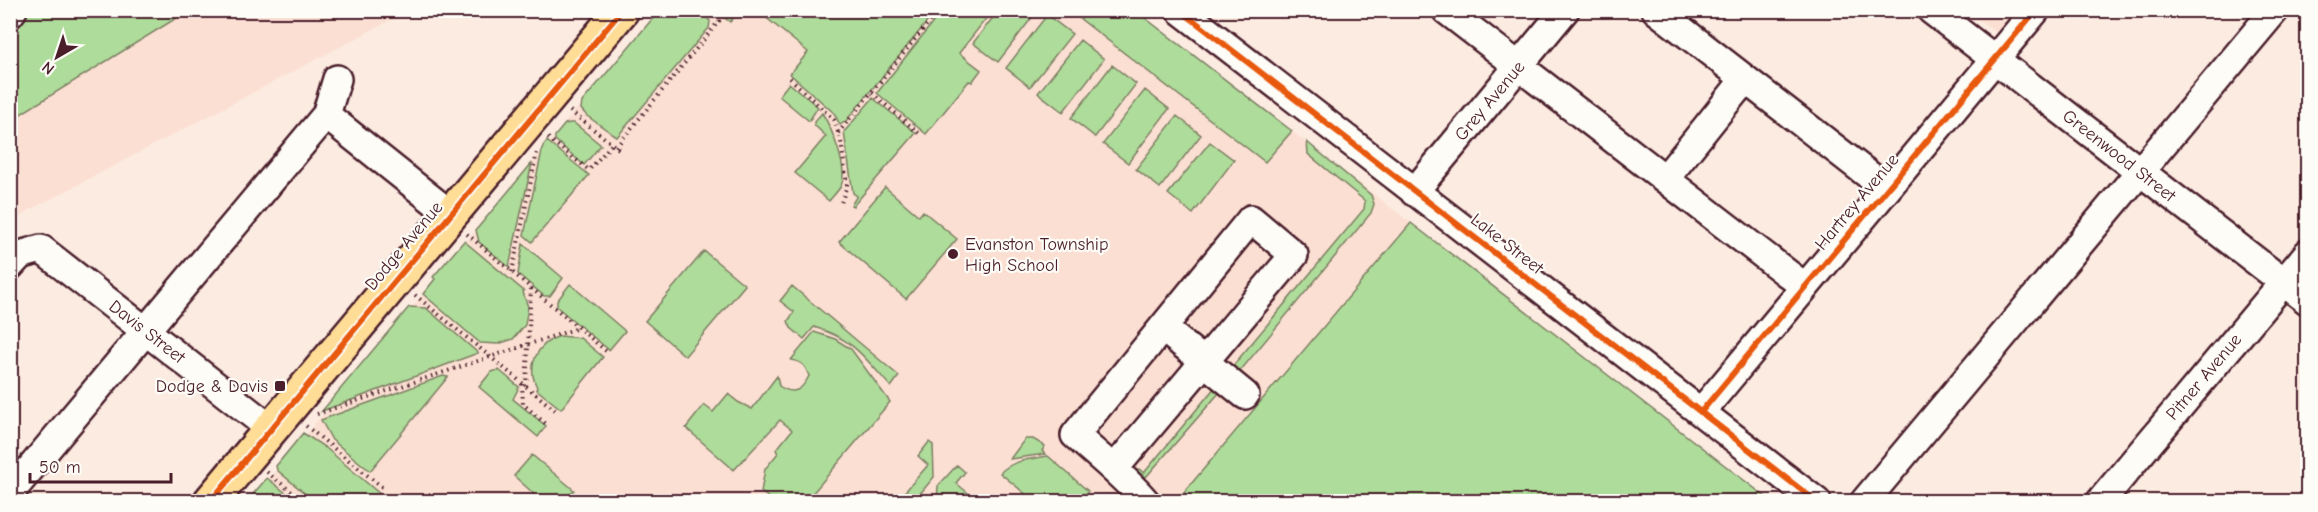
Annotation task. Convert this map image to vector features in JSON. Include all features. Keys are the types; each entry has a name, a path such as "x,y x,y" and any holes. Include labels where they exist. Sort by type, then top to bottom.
{"main road":[{"name":"Dodge Avenue","path":"210,501 271,429 458,224 622,10"}],"street":[{"name":"Lake Street","path":"1180,10 1816,501"},
{"path":"1446,10 1805,287"},
{"name":"Grey Avenue","path":"1414,192 1565,10"},
{"path":"1656,10 1887,189"},
{"name":"Greenwood Street","path":"1932,10 2307,301"},
{"name":"Hartrey Avenue","path":"1701,412 2036,10"},
{"path":"1864,501 2275,10"},
{"path":"10,493 326,115 337,78"},
{"path":"1665,179 1745,79"},
{"path":"326,115 458,224"},
{"path":"1114,469 1294,255 1251,219 1075,435 1131,484 1146,501"},
{"name":"Davis Street","path":"15,261 41,249 271,429"},
{"name":"Pitner Avenue","path":"2100,501 2307,253"},
{"path":"1163,328 1245,395"}],"path":[{"path":"570,111 618,149 719,21 707,10"},
{"path":"838,133 939,10"},
{"path":"790,78 834,120 847,185 840,206"},
{"path":"872,93 922,136"},
{"path":"548,137 589,170 612,144"},
{"path":"512,272 537,150"},
{"path":"458,224 606,351"},
{"path":"531,288 523,404 546,424"},
{"path":"415,295 555,410"},
{"path":"314,416 578,328"},
{"path":"305,426 382,487"},
{"path":"267,471 304,501"}],"shaded area":[{"name":"Evanston Township High School","path":"659,10 1136,11 1771,501 250,502"},
{"path":"188,11 408,11 28,211 11,224 11,120"},
{"path":"1967,11 2017,11 1998,34"}],"green space":[{"path":"24,11 188,11 11,120 11,26"},
{"path":"659,11 700,11 710,21 709,28 617,137 587,116 581,109 582,102"},
{"path":"716,11 739,11 730,22"},
{"path":"758,11 936,11 846,121 840,125 834,113 790,74 808,52"},
{"path":"942,11 992,11 959,53 981,70 972,82 969,81 926,134 877,93"},
{"path":"998,11 1037,11 998,62 973,43"},
{"path":"1070,11 1136,11 1292,131 1265,162"},
{"path":"1047,15 1072,34 1030,87 1006,68"},
{"path":"1080,40 1104,59 1063,112 1038,93"},
{"path":"1112,65 1136,84 1095,137 1071,118"},
{"path":"789,83 818,107 809,121 779,96"},
{"path":"1145,90 1169,109 1128,163 1103,144"},
{"path":"873,98 916,133 853,206 851,205 857,196 853,193 844,132"},
{"path":"822,113 834,138 843,169 841,186 829,201 795,173 826,136 814,125"},
{"path":"1177,116 1201,135 1160,188 1136,169"},
{"path":"574,123 601,145 584,165 555,140 555,136 565,124"},
{"path":"547,141 589,175 532,242 524,235 543,146"},
{"path":"1210,142 1234,160 1193,214 1168,194"},
{"path":"1307,142 1371,195 1374,204 1371,213 1241,370 1231,368 1364,209 1365,201 1308,154"},
{"path":"532,163 509,267 479,242 476,230"},
{"path":"885,187 919,216 923,211 957,239 906,299 839,242"},
{"path":"1411,223 1771,501 1179,501"},
{"path":"464,241 524,291 528,307 525,325 513,339 498,344 480,343 423,294 435,279 433,277"},
{"path":"523,244 563,278 550,296 544,296 518,274"},
{"path":"704,251 745,285 685,356 645,321"},
{"path":"570,284 625,331 609,350 557,307 557,301"},
{"path":"792,286 899,376 891,387 857,350 839,337 814,327 804,339 791,328 788,321 794,312 780,301"},
{"path":"409,307 426,308 478,353 322,411"},
{"path":"814,332 835,339 851,349 890,402 806,501 773,501 761,492 765,469 792,430 780,420 734,470 686,428 704,405 713,412 728,394 752,409 777,376 779,386 784,389 793,391 800,388 809,376 803,365 791,360"},
{"path":"560,336 580,338 603,357 561,409 536,389 533,371 533,363 540,350 552,339"},
{"path":"499,370 519,387 513,399 546,426 538,437 479,387 491,372"},
{"path":"443,376 448,377 370,471 332,440 321,420"},
{"path":"1216,386 1219,393 1146,477 1136,472 1139,469 1144,473"},
{"path":"303,433 326,448 388,501 314,501 277,470 276,466"},
{"path":"1025,439 1033,439 1045,446 1042,451 1045,454 1010,459"},
{"path":"929,442 933,445 934,477 914,501 897,501 928,465 918,456"},
{"path":"532,455 574,490 564,501 533,501 533,493 514,476"},
{"path":"1048,456 1088,491 1079,501 1034,501 1000,473 1010,465"},
{"path":"957,465 965,472 956,483 973,497 970,501 937,501 938,486"},
{"path":"267,478 296,501 247,501"}],"cycle path":[{"path":"210,502 622,10"},
{"path":"1180,10 1817,502"},
{"path":"1701,412 2036,10"}],"place":[{"name":"Evanston Township High School","path":"953,254"},
{"name":"Dodge & Davis","path":"280,386"}]}
